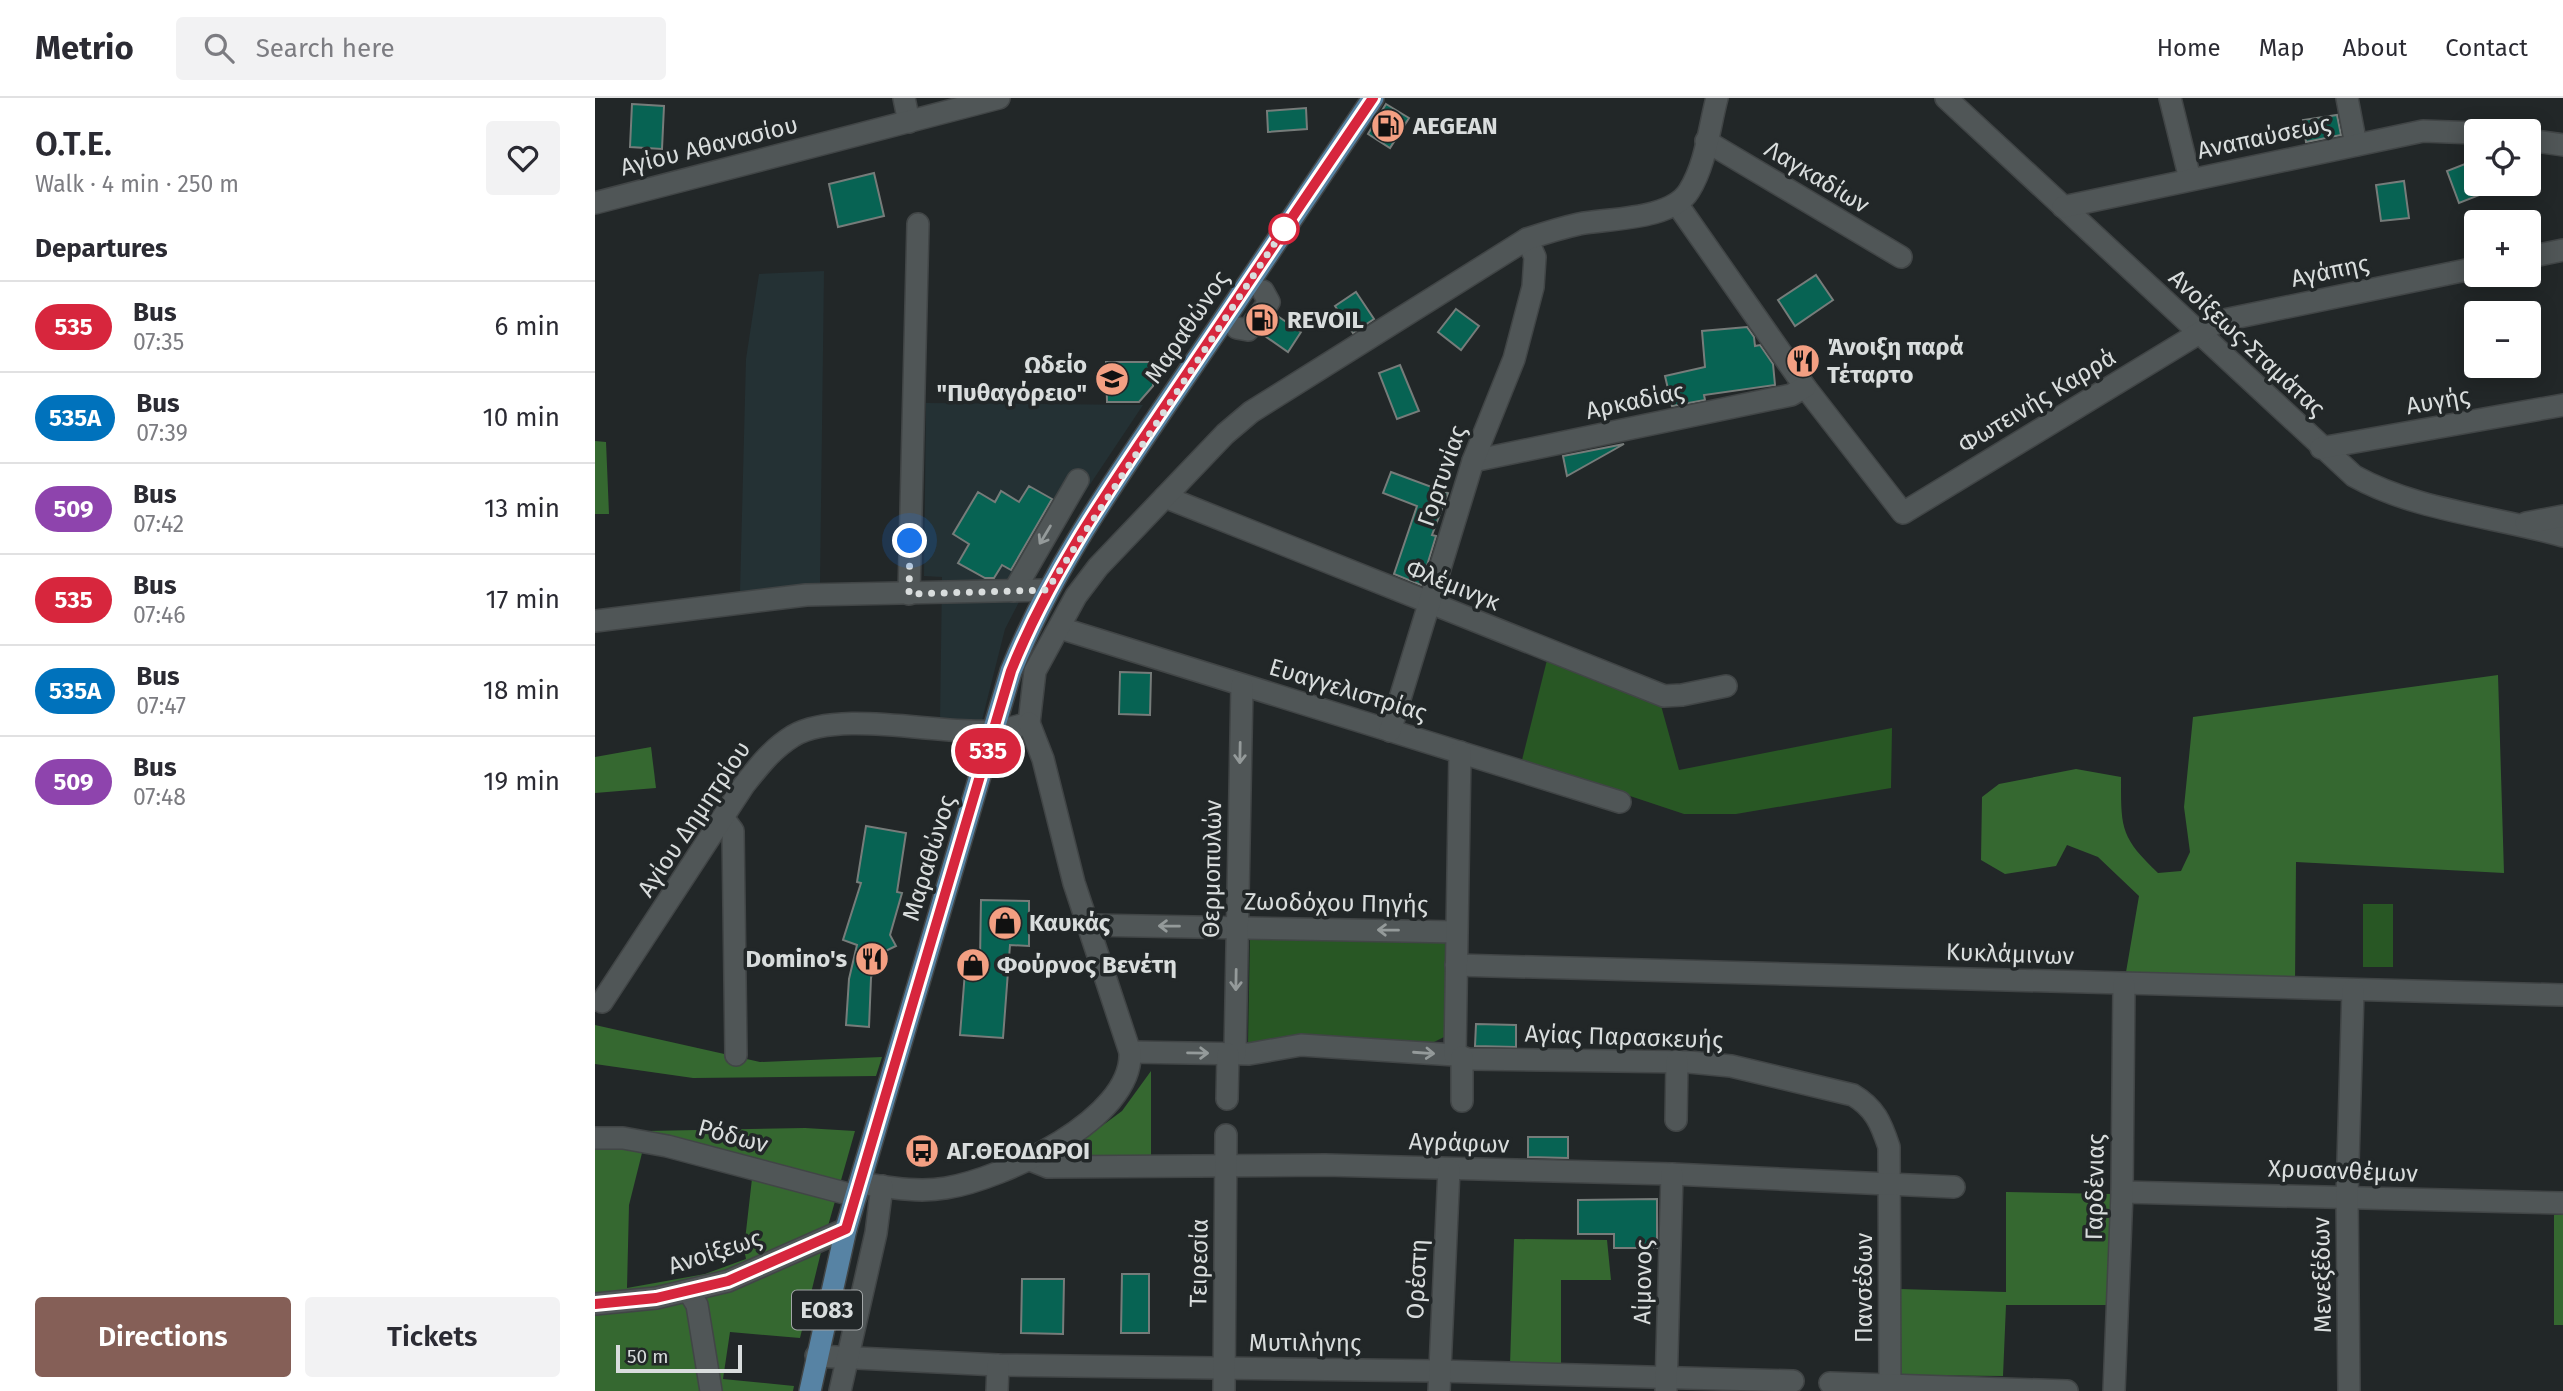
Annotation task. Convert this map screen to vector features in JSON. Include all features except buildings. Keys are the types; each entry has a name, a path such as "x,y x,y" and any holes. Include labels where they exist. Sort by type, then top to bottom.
{"main road":[{"name":"Μαραθώνος","path":"810,1391 846,1229 1011,671 1047,590 1153,425 1373,98"}],"street":[{"path":"904,98 909,122"},
{"name":"Αγίου Αθανασίου","path":"595,203 999,98"},
{"path":"1130,1052 1067,862 1043,759 1029,723 1035,671 1076,596 1098,567 1225,434 1251,412 1527,239 1552,230 1632,217 1677,204 1688,192 1699,170 1717,98"},
{"name":"Ανοίξεως-Σταμάτας","path":"1946,98 2354,476 2382,492 2563,536"},
{"path":"2170,98 2190,179"},
{"path":"2347,98 2356,145"},
{"name":"Αναπαύσεως","path":"2063,207 2423,131 2464,133"},
{"name":"Λαγκαδίων","path":"1706,141 1901,257"},
{"path":"2541,142 2563,145"},
{"path":"1677,204 1805,387"},
{"path":"909,594 918,224"},
{"name":"Γορτυνίας","path":"1390,731 1473,461 1514,359 1533,287 1535,257 1527,239"},
{"path":"2541,255 2563,250"},
{"name":"Αγάπης","path":"2196,332 2219,321 2464,270"},
{"path":"1237,328 1248,330 1269,302 1263,291"},
{"name":"Φωτεινής Καρρά","path":"1805,387 1903,513 2196,332"},
{"name":"Αρκαδίας","path":"1473,461 1791,396 1805,387"},
{"name":"Αυγής","path":"2321,448 2563,405"},
{"path":"1014,591 1078,480"},
{"name":"Φλέμινγκ","path":"1165,498 1664,696 1726,686"},
{"path":"2521,524 2563,516"},
{"path":"595,621 806,595 1047,590"},
{"name":"Ευαγγελιστρίας","path":"1060,628 1620,802"},
{"name":"Θερμοπυλών","path":"1231,1054 1237,927 1242,685"},
{"name":"Αγίου Δημητρίου","path":"602,1002 744,785 770,752 796,735 821,726 993,732 1029,723"},
{"path":"1460,752 1456,965 1462,1101"},
{"path":"723,819 733,831 736,1055"},
{"name":"Ζωοδόχου Πηγής","path":"1090,925 1457,932"},
{"name":"Κυκλάμινων","path":"1456,965 2563,995"},
{"name":"Γαρδένιας","path":"2114,1391 2122,1192 2124,984"},
{"name":"Μενεξέδων","path":"2350,1391 2347,1197 2353,990"},
{"name":"Αγίας Παρασκευής","path":"1130,1052 1231,1054 1301,1045 1458,1056 1677,1061 1731,1066 1853,1095 1869,1105 1880,1119 1889,1147 1891,1185"},
{"name":"Ρόδων","path":"595,1138 623,1138 667,1146 858,1189 883,1186 904,1190 946,1188 983,1178 1028,1159 1083,1126 1105,1107 1123,1085 1131,1067 1130,1052"},
{"path":"1227,1098 1231,1054"},
{"path":"1677,1061 1677,1120"},
{"name":"Τειρεσία","path":"1224,1391 1227,1135"},
{"name":"Αγράφων","path":"1028,1159 1048,1167 1226,1165 1449,1169 1672,1174 1954,1187"},
{"name":"Ορέστη","path":"1439,1381 1449,1169"},
{"name":"Αίμονος","path":"1667,1384 1672,1174"},
{"name":"Πανσέδων","path":"1890,1388 1891,1185"},
{"path":"840,1391 876,1233 883,1186"},
{"name":"Χρυσανθέμων","path":"2122,1192 2563,1203"},
{"name":"Ανοίξεως","path":"595,1304 689,1292 754,1270 846,1229"},
{"path":"689,1292 697,1305 711,1391"},
{"name":"Μυτιλήνης","path":"816,1356 998,1365 1224,1369 1439,1381 1667,1384 1793,1381"},
{"path":"997,1391 998,1365"},
{"path":"1831,1383 1890,1388 2067,1391"}],"shaded area":[{"path":"824,271 820,584 740,592 746,359 759,274"},
{"path":"926,403 1143,405 1045,552 1005,629 981,724 940,721 942,577 924,576"}],"green space":[{"path":"595,441 606,442 609,514 595,514"},
{"path":"1547,660 1660,702 1679,770 1892,728 1891,788 1736,814 1684,814 1522,760"},
{"path":"2498,675 2504,873 2296,862 2295,984 2125,978 2139,896 2098,857 2067,845 2056,866 2005,874 1981,860 1982,797 1999,784 2076,769 2121,777 2121,808 2125,831 2136,850 2158,873 2181,871 2190,852 2184,807 2193,717"},
{"path":"651,747 656,788 595,793 595,757"},
{"path":"2363,904 2393,904 2393,967 2363,967"},
{"path":"1250,938 1448,940 1448,1035 1432,1043 1248,1044"},
{"path":"595,1025 760,1062 882,1057 876,1076 693,1078 595,1064"},
{"path":"1151,1071 1151,1158 1056,1160 1122,1111"},
{"path":"805,1128 855,1131 800,1338 730,1332 723,1379 794,1386 793,1391 595,1391 595,1149 643,1149 629,1205 627,1288 705,1274 746,1259 744,1249 754,1161 645,1131"},
{"path":"2006,1192 2113,1194 2110,1305 2006,1305 2003,1376 1898,1375 1899,1289 2006,1292"},
{"path":"2554,1215 2563,1215 2563,1325 2554,1325"},
{"path":"1514,1239 1607,1240 1611,1280 1561,1280 1561,1365 1510,1365"}],"bus line":[{"name":"535","path":"595,1304 656,1298 728,1281 846,1229 1011,671 1030,623 1047,590 1153,425 1373,98"}],"place":[{"name":"AEGEAN","path":"1388,126"},
{"name":"REVOIL","path":"1262,320"},
{"name":"Άνοιξη παρά Τέταρτο","path":"1803,361"},
{"name":"Ωδείο \"Πυθαγόρειο\"","path":"1112,379"},
{"name":"Καυκάς","path":"1005,923"},
{"name":"Domino's","path":"872,959"},
{"name":"Φούρνος Βενέτη","path":"973,965"},
{"name":"ΑΓ.ΘΕΟΔΩΡΟΙ","path":"922,1151"}],"route":[{"path":"910,541 909,594 1047,590 1284,229"}]}
